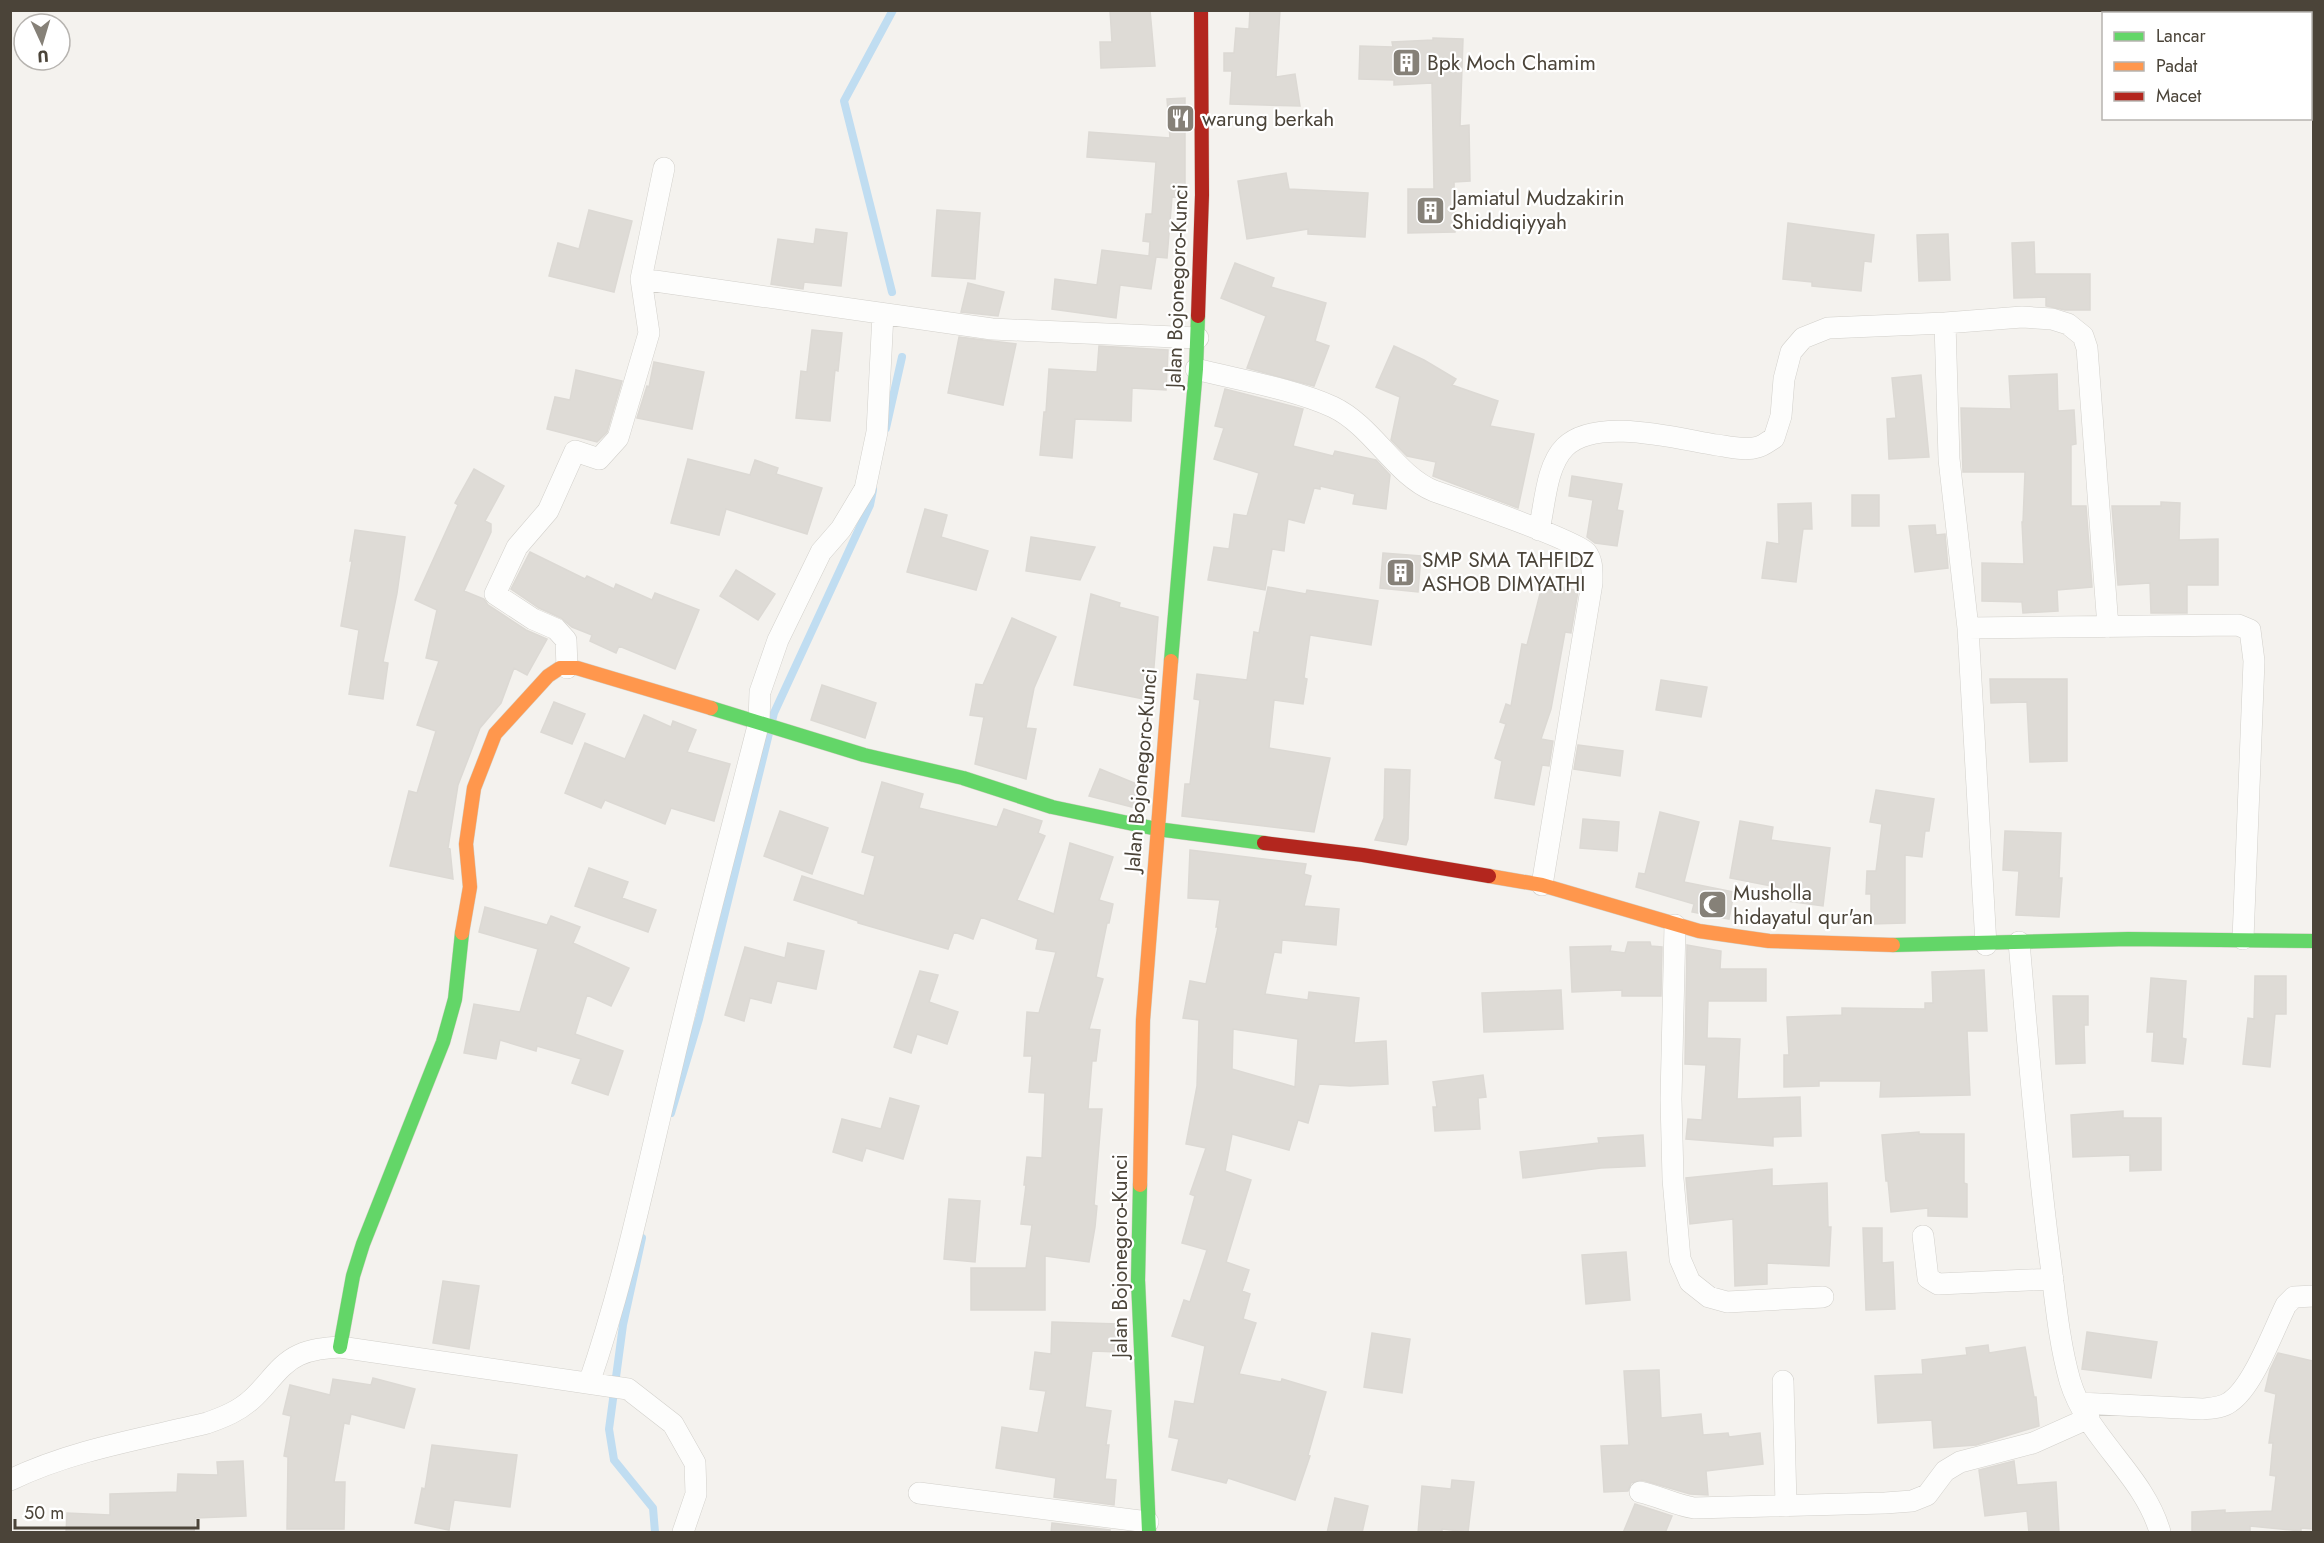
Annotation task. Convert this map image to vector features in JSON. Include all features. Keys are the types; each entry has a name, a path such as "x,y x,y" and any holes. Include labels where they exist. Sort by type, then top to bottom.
{"street":[{"name":"Jalan Bojonegoro-Kunci","path":"1149,1527 1138,1268 1143,1020 1198,338 1202,195 1201,10"},
{"path":"567,668 566,640 561,634 495,594 517,547 548,511 575,451 599,459 618,438 649,333 640,279 664,168"},
{"path":"640,279 992,329 1198,338"},
{"path":"592,1384 635,1221 684,1014 762,723 760,693 778,640 821,552 841,529 865,489 877,432 893,315"},
{"path":"1539,530 1552,471 1564,448 1580,436 1604,431 1739,448 1759,447 1774,438 1781,416 1784,380 1791,352 1803,338 1828,328 2022,317 2052,319 2068,324 2083,336 2088,348 2108,627"},
{"path":"1945,323 1949,459 1968,628 1986,945"},
{"path":"1196,369 1272,388 1333,407 1353,420 1424,487 1539,530 1585,550 1592,563 1592,583 1542,885"},
{"path":"1968,628 2238,625 2250,630 2254,661 2243,939"},
{"path":"340,1347 353,1276 363,1244 443,1042 455,999 464,916 470,887 466,844 474,788 495,734 548,676 560,669 577,668 864,755 963,778 1052,807 1157,829 1363,855 1542,885 1699,931 1769,941 1919,946 2019,942 2243,939 2313,941"},
{"path":"1675,924 1671,1110 1673,1179 1680,1259 1690,1282 1709,1297 1727,1302 1823,1297"},
{"path":"2019,942 2041,1188 2062,1346 2070,1381 2084,1410 2142,1491 2160,1533"},
{"path":"1923,1236 1928,1278 1938,1284 2053,1280"},
{"path":"1640,1492 1694,1508 1912,1501 1927,1494 1945,1471 1960,1462 2033,1443 2084,1410 2202,1409 2229,1403 2251,1378 2286,1305 2294,1297 2313,1296"},
{"path":"10,1480 34,1468 73,1455 228,1416 253,1398 282,1366 297,1356 317,1349 340,1347 628,1389 673,1424 695,1462 696,1494 683,1533"},
{"path":"1783,1381 1786,1506"},
{"path":"919,1493 1149,1527"}],"building":[{"path":"1110,10 1150,10 1155,66 1101,68 1100,42 1112,42"},
{"path":"1250,10 1280,10 1276,77 1295,74 1300,106 1230,104 1232,71 1224,71 1224,53 1234,53 1236,28 1249,29"},
{"path":"1433,38 1463,39 1460,126 1469,125 1470,181 1454,182 1455,232 1408,233 1408,189 1434,189 1432,83 1394,85 1394,80 1359,79 1360,46 1393,47 1392,42 1433,40"},
{"path":"1185,98 1185,198 1172,197 1167,258 1156,257 1151,289 1120,285 1116,318 1052,309 1055,279 1097,285 1102,250 1149,256 1150,242 1143,241 1146,214 1152,214 1156,162 1087,157 1089,132 1170,138 1167,99"},
{"path":"1286,173 1289,189 1368,193 1365,237 1308,234 1308,229 1247,239 1238,181"},
{"path":"589,210 632,221 614,292 549,276 558,243 579,249"},
{"path":"937,210 980,213 975,279 932,276"},
{"path":"1788,223 1874,235 1871,262 1864,261 1861,291 1812,286 1812,282 1783,279"},
{"path":"816,229 847,233 841,286 804,282 803,289 771,284 778,239 814,244"},
{"path":"1948,234 1950,280 1919,281 1917,235"},
{"path":"2034,242 2035,274 2090,274 2090,310 2065,310 2046,306 2046,297 2014,298 2012,243"},
{"path":"1235,263 1274,278 1271,287 1326,303 1315,341 1329,346 1314,386 1247,368 1266,316 1221,298"},
{"path":"968,283 1004,292 998,316 961,312"},
{"path":"812,330 842,333 838,371 835,370 830,421 796,418 801,371 807,372"},
{"path":"959,337 1016,344 1003,405 948,393"},
{"path":"1099,346 1168,350 1166,390 1132,388 1131,421 1075,419 1072,458 1040,455 1049,369 1097,372"},
{"path":"1394,346 1456,379 1452,385 1498,401 1490,426 1534,434 1518,508 1433,476 1436,462 1407,456 1391,440 1400,397 1376,387"},
{"path":"654,362 704,372 692,429 637,418 647,386 649,387"},
{"path":"576,370 622,381 607,432 597,442 547,429 555,397 570,400"},
{"path":"2057,374 2058,411 2074,410 2076,444 2071,445 2071,506 2086,506 2092,587 2057,590 2058,611 2023,613 2022,602 1982,601 1982,563 2024,564 2022,522 2025,472 1963,472 1961,408 2011,409 2009,376"},
{"path":"1921,375 1929,457 1889,459 1887,419 1896,418 1892,378"},
{"path":"1225,389 1303,409 1293,446 1333,456 1335,451 1376,460 1390,475 1386,509 1353,504 1355,494 1320,486 1320,489 1314,488 1304,523 1288,519 1284,551 1272,549 1265,590 1208,580 1214,547 1229,549 1234,514 1247,516 1259,473 1214,459 1224,428 1215,426"},
{"path":"688,459 750,475 755,460 778,468 776,474 822,488 807,534 726,509 719,535 671,523"},
{"path":"474,469 504,486 485,521 491,524 491,532 464,591 484,599 488,605 526,630 547,639 527,675 514,668 501,703 480,728 458,785 448,848 450,849 453,879 390,866 409,791 417,793 436,731 417,725 439,661 426,658 437,610 415,600 458,505 455,503"},
{"path":"1572,476 1622,484 1617,510 1623,511 1617,546 1595,543 1587,537 1593,500 1569,496"},
{"path":"1852,495 1879,495 1879,526 1852,526"},
{"path":"2161,502 2180,503 2179,540 2218,539 2218,585 2187,585 2187,613 2151,613 2150,583 2118,585 2112,506 2161,506"},
{"path":"1811,503 1812,529 1803,529 1796,582 1762,578 1767,542 1779,544 1778,504"},
{"path":"925,509 947,515 941,537 988,551 976,590 907,572"},
{"path":"1935,525 1936,535 1945,534 1948,568 1915,572 1909,526"},
{"path":"355,530 405,537 397,593 383,662 388,663 383,699 349,694 359,630 341,626"},
{"path":"1031,537 1095,547 1080,580 1026,571"},
{"path":"530,552 585,579 587,576 614,589 616,584 652,600 655,593 699,610 675,669 619,646 616,653 590,641 592,635 572,627 561,618 539,608 511,589"},
{"name":"SMP SMA TAHFIDZ ASHOB DIMYATHI","path":"1383,553 1421,556 1418,592 1380,588"},
{"path":"736,570 775,594 758,620 720,596"},
{"path":"1543,582 1578,591 1571,633 1565,632 1551,709 1541,739 1553,741 1549,766 1542,765 1534,805 1495,798 1502,761 1495,758 1506,724 1500,722 1506,704 1511,706 1522,644 1527,645"},
{"path":"1268,587 1306,594 1307,590 1378,601 1371,645 1310,635 1303,704 1274,700 1269,748 1330,758 1314,832 1182,816 1185,784 1190,784 1200,700 1194,699 1197,674 1247,680 1254,632 1259,633"},
{"path":"1091,594 1120,603 1119,607 1158,617 1149,700 1074,685"},
{"path":"1012,618 1056,637 1034,688 1026,728 1036,729 1026,779 975,764 984,717 970,715 976,684 983,685"},
{"path":"1990,679 2067,679 2067,761 2030,762 2027,702 1991,703"},
{"path":"1661,680 1707,687 1701,717 1656,710"},
{"path":"822,685 876,703 865,738 811,720"},
{"path":"554,702 585,714 572,744 541,732"},
{"path":"644,715 671,727 673,721 696,730 687,752 730,764 714,821 671,808 665,824 605,800 601,808 565,793 585,743 625,759"},
{"path":"1578,745 1623,751 1620,776 1574,769"},
{"path":"1100,769 1144,787 1136,808 1089,796"},
{"path":"1385,769 1410,770 1406,845 1375,840 1384,818"},
{"path":"882,782 923,794 919,808 997,827 1004,809 1042,821 1038,833 1045,836 1017,900 1054,914 1070,843 1113,857 1099,900 1113,904 1096,977 1103,979 1089,1029 1100,1030 1096,1061 1092,1061 1088,1109 1102,1109 1094,1205 1097,1206 1095,1227 1089,1262 1045,1256 1045,1310 971,1310 971,1268 1026,1268 1032,1225 1021,1224 1027,1157 1042,1158 1045,1093 1029,1092 1032,1056 1024,1056 1027,1012 1039,1013 1056,952 1036,949 1038,939 981,917 973,939 954,932 948,949 858,923 858,921 794,900 802,876 864,896 875,856 862,852"},
{"path":"1876,790 1934,799 1929,831 1925,831 1922,857 1905,855 1905,923 1871,924 1871,894 1866,894 1867,871 1876,871 1882,824 1870,822"},
{"path":"780,811 828,828 812,874 764,856"},
{"path":"1660,812 1699,822 1684,882 1734,892 1729,919 1692,912 1694,904 1636,887 1639,873 1645,874"},
{"path":"1583,819 1619,822 1617,851 1580,848"},
{"path":"1740,821 1773,827 1771,840 1830,848 1823,906 1780,900 1782,888 1730,878"},
{"path":"2005,831 2061,833 2059,878 2062,878 2059,917 2016,915 2019,871 2003,870"},
{"path":"1190,850 1306,864 1304,874 1311,876 1304,906 1339,909 1336,945 1282,940 1281,953 1274,952 1265,994 1308,1000 1309,992 1359,998 1354,1043 1386,1041 1388,1084 1350,1086 1319,1084 1308,1123 1298,1120 1289,1150 1232,1134 1225,1171 1251,1180 1226,1262 1249,1270 1242,1291 1250,1294 1243,1319 1256,1323 1239,1374 1281,1382 1282,1379 1326,1392 1308,1455 1310,1456 1295,1500 1228,1478 1226,1483 1172,1470 1179,1439 1169,1437 1175,1401 1194,1404 1205,1346 1172,1336 1184,1300 1190,1302 1207,1250 1182,1243 1195,1196 1190,1194 1206,1148 1186,1144 1197,1086 1199,1020 1183,1018 1190,981 1206,984 1218,927 1216,927 1220,900 1188,898","holes":["1233,1029 1298,1039 1295,1087 1232,1069"]},
{"path":"589,868 628,882 622,898 656,910 648,932 575,906"},
{"path":"485,907 547,925 551,916 580,927 573,943 629,968 611,1006 587,995 575,1034 623,1051 608,1095 572,1083 581,1059 537,1046 536,1051 500,1040 496,1059 464,1053 474,1004 520,1012 538,949 479,932"},
{"path":"1628,942 1650,942 1651,946 1662,947 1661,996 1622,996 1622,990 1572,992 1570,947 1611,946 1610,951 1625,953"},
{"path":"788,943 824,951 816,989 777,981 771,1003 750,998 744,1021 725,1015 745,947 785,958"},
{"path":"1687,945 1721,951 1720,969 1766,969 1766,1001 1708,1001 1707,1038 1740,1039 1737,1099 1800,1097 1801,1136 1773,1137 1773,1146 1686,1139 1688,1119 1702,1120 1706,1065 1685,1064"},
{"path":"1984,970 1987,1031 1967,1031 1970,1095 1880,1097 1881,1081 1819,1081 1819,1086 1784,1087 1784,1055 1789,1055 1787,1017 1842,1015 1842,1008 1925,1009 1925,1003 1933,1003 1932,972"},
{"path":"920,971 938,975 929,1002 958,1012 947,1044 917,1034 911,1053 894,1047"},
{"path":"2255,976 2286,976 2286,1014 2275,1014 2270,1067 2243,1064 2248,1018 2254,1019"},
{"path":"2151,978 2186,981 2182,1038 2186,1039 2183,1064 2152,1061 2154,1032 2147,1032"},
{"path":"1561,990 1563,1029 1484,1032 1482,993"},
{"path":"2053,996 2088,996 2088,1025 2084,1025 2085,1063 2056,1064"},
{"path":"1483,1075 1486,1097 1478,1098 1480,1129 1435,1131 1433,1107 1437,1107 1433,1082"},
{"path":"890,1098 919,1106 903,1159 866,1148 862,1161 833,1152 842,1119 881,1129"},
{"path":"2123,1111 2123,1118 2161,1118 2161,1170 2130,1171 2130,1155 2073,1157 2071,1115"},
{"path":"1919,1132 1919,1134 1964,1134 1967,1217 1928,1216 1928,1208 1891,1212 1882,1135"},
{"path":"1643,1135 1645,1166 1601,1168 1523,1178 1520,1152 1599,1143 1598,1138"},
{"path":"1772,1169 1772,1186 1827,1183 1828,1227 1831,1227 1829,1266 1767,1263 1767,1284 1735,1286 1733,1219 1690,1224 1686,1178"},
{"path":"949,1199 980,1201 975,1262 944,1259"},
{"path":"1863,1228 1882,1228 1882,1263 1893,1262 1895,1309 1866,1310"},
{"path":"1626,1252 1630,1300 1586,1304 1582,1255"},
{"path":"443,1281 479,1286 469,1349 433,1343"},
{"path":"1052,1322 1119,1324 1118,1352 1092,1351 1085,1407 1111,1411 1106,1445 1109,1445 1105,1479 1116,1480 1114,1505 1054,1497 1056,1478 996,1468 1002,1427 1038,1433 1046,1391 1030,1389 1035,1352 1051,1354"},
{"path":"2087,1332 2157,1342 2151,1378 2082,1369"},
{"path":"1372,1333 1410,1339 1402,1393 1364,1387"},
{"path":"1988,1345 1989,1353 2025,1347 2034,1397 2036,1397 2039,1426 1976,1445 1934,1448 1932,1420 1878,1423 1875,1376 1923,1374 1922,1360 1967,1355 1966,1348"},
{"path":"2278,1353 2313,1361 2313,1529 2301,1528 2301,1531 2250,1526 2250,1533 2192,1533 2192,1512 2272,1511 2276,1476 2270,1475 2273,1443 2269,1443 2276,1394 2265,1391 2270,1370"},
{"path":"1659,1370 1661,1418 1701,1414 1703,1435 1728,1433 1729,1437 1760,1433 1763,1464 1706,1471 1708,1495 1690,1494 1642,1480 1631,1483 1628,1491 1604,1492 1601,1446 1629,1445 1624,1371"},
{"path":"373,1378 415,1389 404,1428 351,1414 349,1424 344,1423 334,1482 345,1482 344,1529 287,1529 288,1457 284,1456 291,1416 283,1414 290,1385 330,1395 333,1379 371,1385"},
{"path":"432,1445 517,1455 510,1507 454,1500 449,1530 415,1523 422,1488 425,1489"},
{"path":"243,1461 246,1516 195,1518 194,1533 66,1533 67,1513 110,1515 110,1494 177,1492 178,1474 218,1475 217,1462"},
{"path":"2014,1461 2017,1485 2056,1482 2059,1533 2029,1533 2027,1511 1985,1516 1979,1470"},
{"path":"1452,1480 1474,1482 1468,1532 1442,1529 1442,1533 1418,1533 1422,1486 1451,1489"},
{"path":"1335,1498 1368,1506 1362,1533 1327,1533"},
{"path":"1635,1504 1672,1516 1665,1533 1623,1533"},
{"path":"1052,1523 1110,1530 1110,1533 1051,1533"}],"waterway":[{"path":"892,292 844,101 893,10"},
{"path":"886,428 902,357"},
{"path":"671,1113 699,1019 774,713 870,505 873,490"},
{"path":"642,1238 623,1325 609,1429 614,1460 653,1508 655,1532"}],"traffic: fast":[{"path":"1171,661 1196,369 1198,316"},
{"path":"711,708 864,755 963,778 1052,807 1157,829 1264,843"},
{"path":"340,1347 353,1276 363,1244 443,1042 455,999 462,933"},
{"path":"1893,945 2128,939 2314,941"},
{"path":"1140,1185 1138,1280 1149,1532"}],"traffic: slow":[{"path":"1140,1185 1143,1020 1171,661"},
{"path":"462,933 470,887 466,844 474,788 495,734 548,676 560,668 577,668 711,708"},
{"path":"1489,876 1542,885 1699,931 1769,941 1893,945"}],"traffic: jam":[{"path":"1198,316 1202,195 1201,10"},
{"path":"1264,843 1363,855 1489,876"}],"place":[{"name":"Bpk Moch Chamim","path":"1406,63"},
{"name":"warung berkah","path":"1181,119"},
{"name":"Jamiatul Mudzakirin Shiddiqiyyah","path":"1431,210"},
{"name":"SMP SMA TAHFIDZ ASHOB DIMYATHI","path":"1401,572"},
{"name":"Musholla hidayatul qur'an","path":"1712,905"}]}
